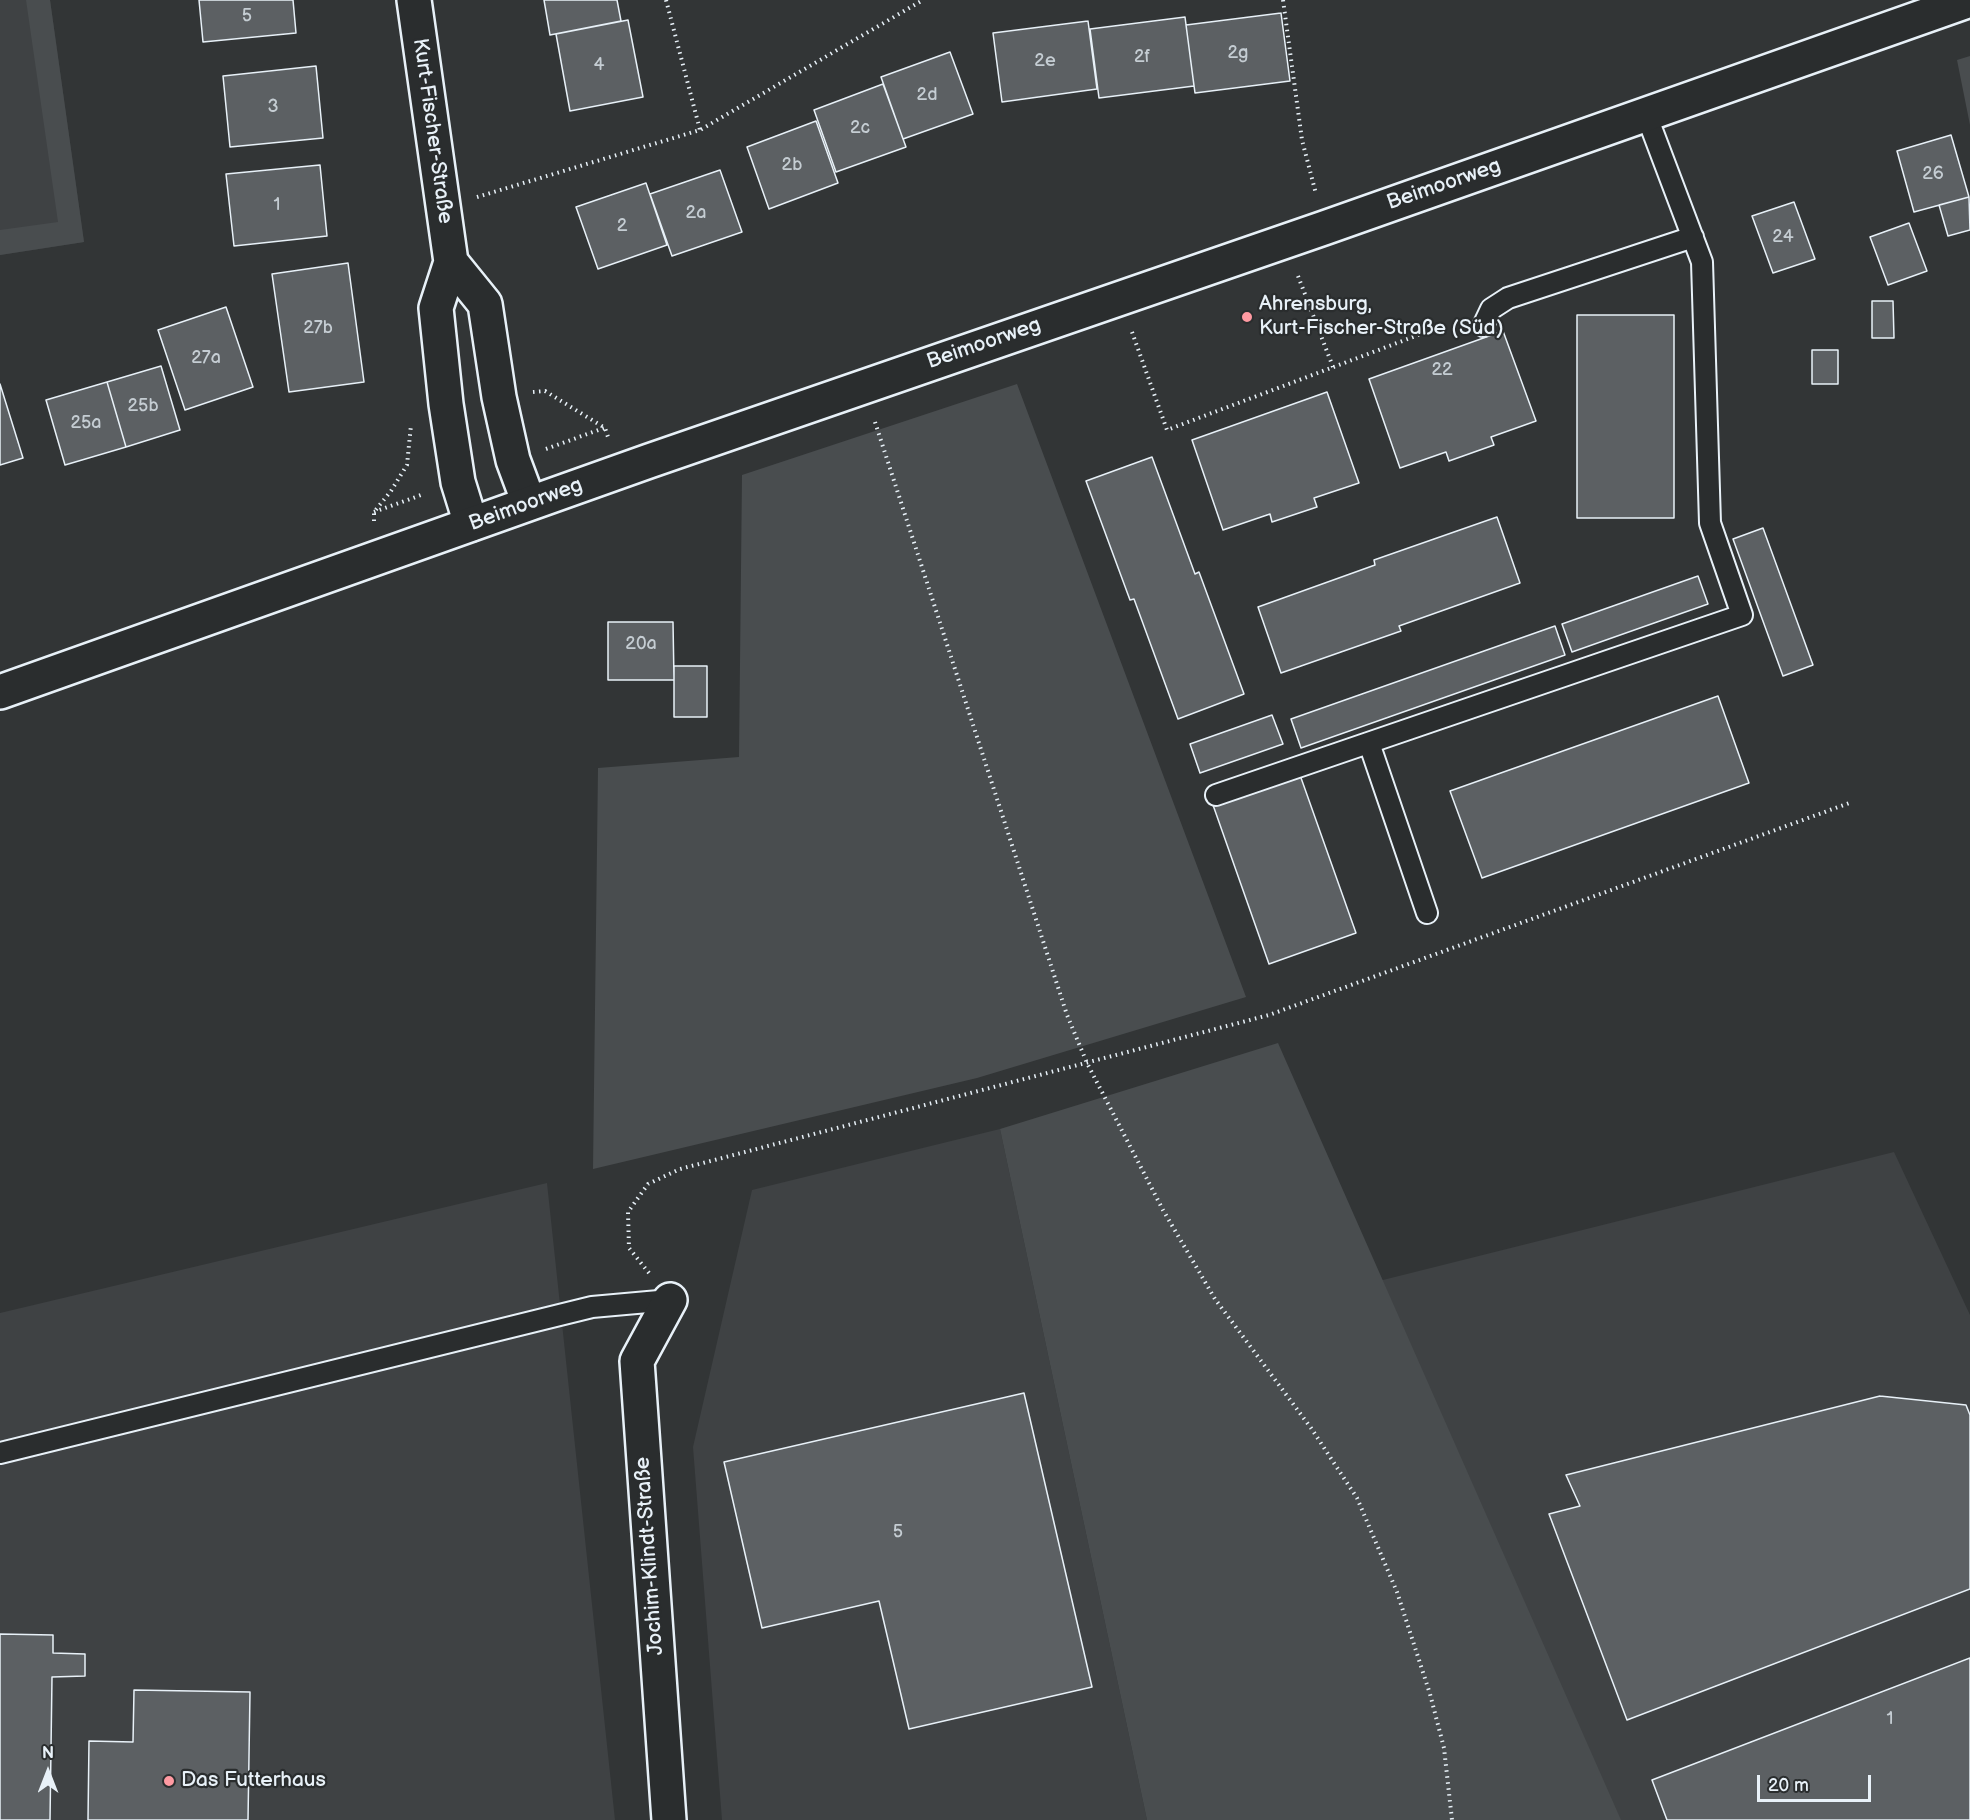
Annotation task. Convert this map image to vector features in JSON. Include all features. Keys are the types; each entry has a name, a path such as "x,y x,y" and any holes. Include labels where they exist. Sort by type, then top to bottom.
{"main road":[{"name":"Kurt-Fischer-Straße","path":"414,0 451,262 436,308 446,404 458,482 471,524"},
{"name":"Beimoorweg","path":"0,692 530,503 1324,228 1970,0"},
{"name":"Kurt-Fischer-Straße","path":"451,262 485,304 499,397 513,460 530,503"},
{"name":"Jochim-Klindt-Straße","path":"669,1820 637,1360 670,1300"}],"lane":[{"path":"1216,795 1742,615 1710,523 1702,262 1646,114"},
{"path":"1483,326 1491,309 1508,298 1693,237"},
{"path":"1369,743 1427,913"},
{"path":"0,1453 592,1307 670,1300"}],"path":[{"path":"666,0 700,130"},
{"path":"442,208 700,130 923,0"},
{"path":"1283,0 1302,140 1324,228"},
{"path":"1284,241 1333,367"},
{"path":"1120,297 1167,430 1426,332"},
{"path":"864,386 1067,1015 1087,1063 1163,1210 1215,1299 1311,1428 1357,1498 1397,1592 1430,1694 1444,1748 1452,1820"},
{"path":"374,512 391,491 407,465 412,408 446,404"},
{"path":"670,1300 629,1248 628,1212 648,1184 680,1169 1269,1015 1852,802"}],"shaded area":[{"path":"0,0 50,0 84,242 0,255"},
{"path":"26,0 50,0 84,242 0,255 0,230 58,222"},
{"path":"1970,56 1970,125 1957,60"},
{"path":"1017,384 1246,997 977,1078 593,1169 598,768 739,757 742,475"},
{"path":"1278,1043 1621,1820 1147,1820 1000,1129"},
{"path":"1000,1129 1147,1820 722,1820 693,1447 752,1190"},
{"path":"1894,1152 1970,1315 1970,1820 1618,1820 1371,1283"},
{"path":"547,1183 615,1820 0,1820 0,1313"}],"building":[{"path":"199,0 293,0 296,33 203,42"},
{"path":"544,0 617,0 621,21 550,35"},
{"path":"1281,13 1290,81 1195,93 1186,25"},
{"path":"1185,17 1194,86 1099,98 1090,29"},
{"path":"628,20 643,97 570,111 556,34"},
{"path":"1088,21 1097,89 1002,102 993,33"},
{"path":"950,52 973,114 903,139 881,77"},
{"path":"316,66 323,138 230,147 223,76"},
{"path":"883,84 906,147 836,172 814,110"},
{"path":"816,121 838,183 769,209 747,147"},
{"path":"1951,135 1969,197 1914,212 1897,151"},
{"path":"320,165 327,236 234,246 226,174"},
{"path":"720,170 742,232 672,256 650,194"},
{"path":"646,183 667,245 598,269 576,207"},
{"path":"1969,197 1970,230 1948,236 1939,205"},
{"path":"1794,202 1815,259 1773,273 1752,216"},
{"path":"1909,223 1927,271 1888,285 1870,237"},
{"path":"348,263 364,382 289,392 272,274"},
{"path":"1872,301 1893,301 1894,338 1872,338"},
{"path":"226,307 253,387 185,410 158,330"},
{"path":"1577,315 1674,315 1674,518 1577,518"},
{"path":"1503,331 1536,421 1491,437 1494,445 1449,461 1446,452 1400,468 1369,379"},
{"path":"1812,350 1838,350 1838,384 1812,384"},
{"path":"161,366 180,430 126,447 107,382"},
{"path":"107,382 126,447 65,465 46,400"},
{"path":"0,384 23,458 0,465"},
{"path":"1327,392 1359,483 1314,498 1317,507 1272,522 1270,514 1223,530 1192,440"},
{"path":"1152,457 1195,574 1199,572 1244,694 1178,719 1134,599 1130,600 1086,481"},
{"path":"1497,517 1520,583 1399,626 1401,631 1281,673 1258,607 1375,565 1374,560"},
{"path":"1763,528 1813,665 1783,676 1733,539"},
{"path":"1698,576 1708,604 1572,652 1562,624"},
{"path":"608,622 673,622 674,680 608,680"},
{"path":"1555,626 1565,655 1301,748 1291,719"},
{"path":"674,666 707,666 707,717 674,717"},
{"path":"1718,696 1749,783 1482,878 1450,791"},
{"path":"1272,715 1283,744 1200,773 1190,744"},
{"path":"1300,775 1356,933 1269,964 1213,805"},
{"path":"1024,1393 1092,1687 909,1729 879,1601 762,1628 724,1462"},
{"path":"1880,1396 1966,1405 1970,1415 1970,1589 1627,1720 1549,1514 1580,1506 1566,1475"},
{"path":"0,1634 53,1635 53,1653 85,1654 85,1676 52,1677 50,1820 0,1820"},
{"path":"1970,1658 1970,1820 1667,1820 1652,1780"},
{"name":"Das Futterhaus","path":"134,1690 250,1692 248,1820 88,1820 89,1741 133,1742"}],"place":[{"name":"Ahrensburg, Kurt-Fischer-Straße (Süd)","path":"1247,317"},
{"name":"Das Futterhaus","path":"169,1781"}]}
